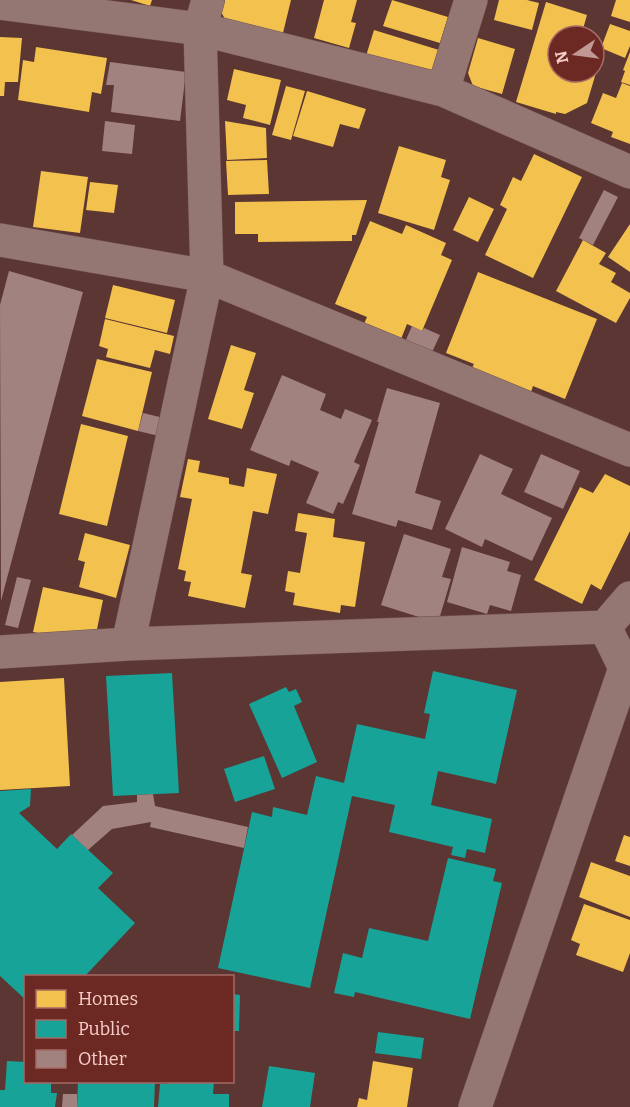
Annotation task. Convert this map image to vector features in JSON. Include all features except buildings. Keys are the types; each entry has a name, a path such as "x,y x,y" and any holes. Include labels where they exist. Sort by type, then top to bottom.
{"street":[{"path":"443,90 471,0"},
{"path":"0,3 204,14 443,90 630,172"},
{"path":"128,644 207,276 204,14"},
{"path":"0,240 207,276 630,450"},
{"path":"475,1107 625,668 617,632 630,598"},
{"path":"0,652 128,644 617,632"}]}
